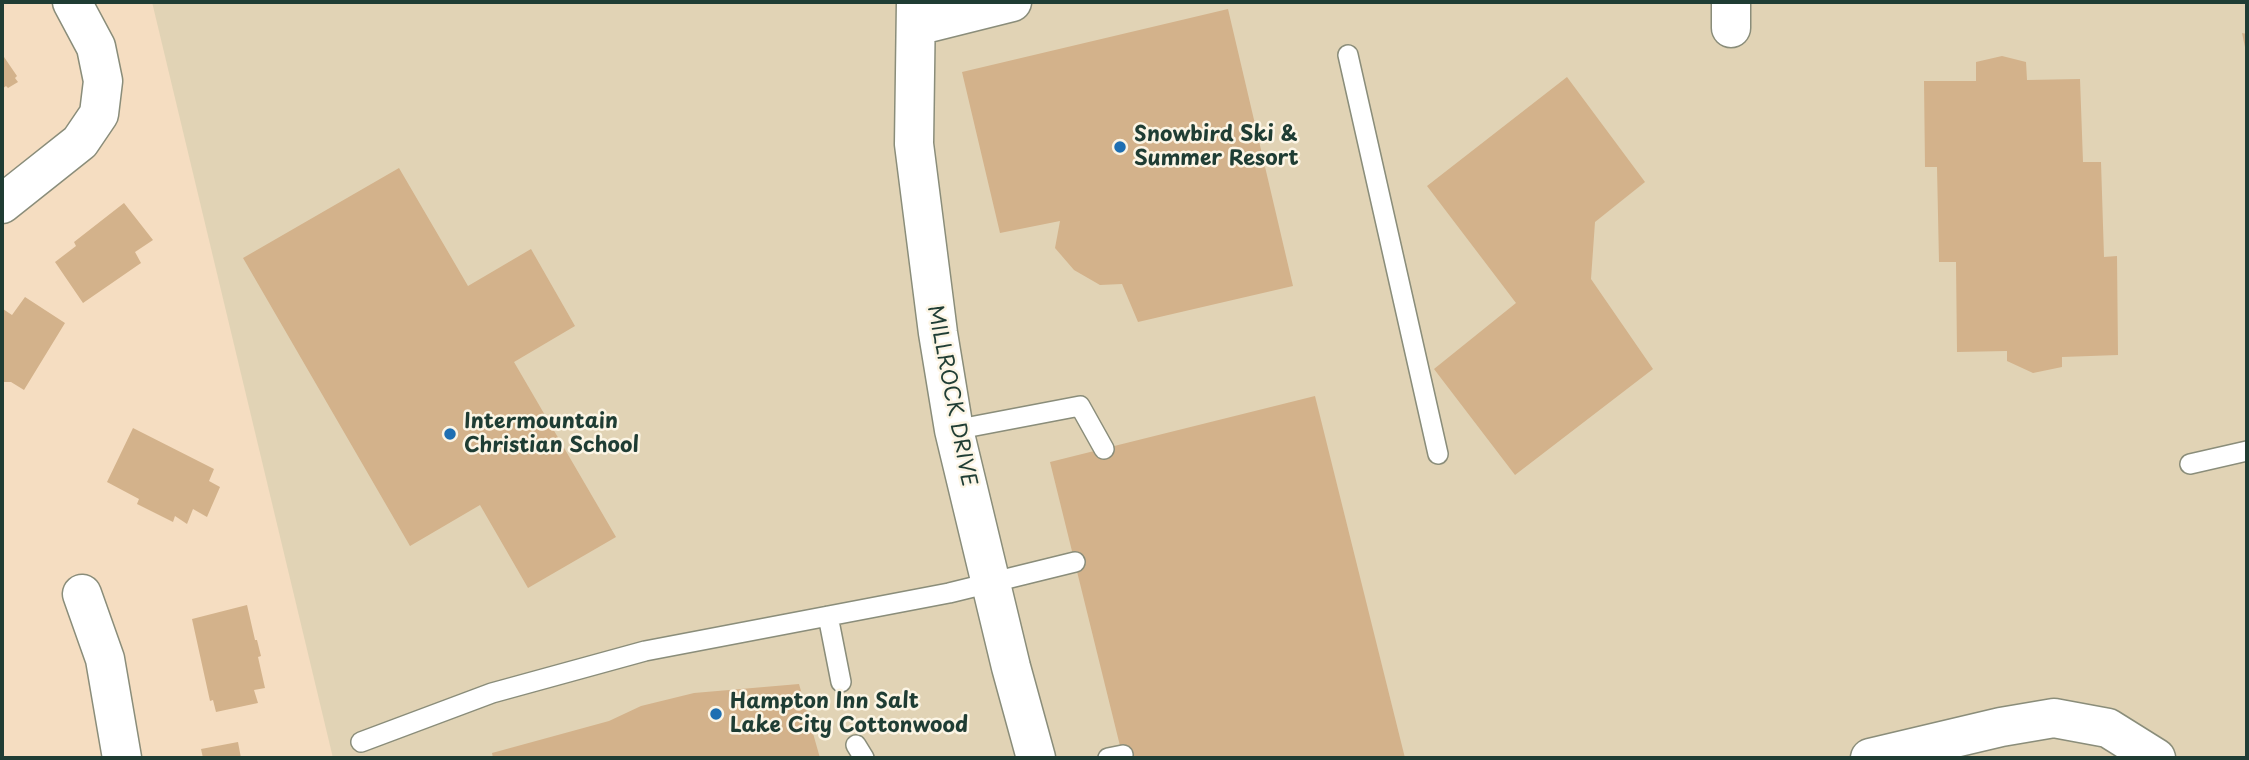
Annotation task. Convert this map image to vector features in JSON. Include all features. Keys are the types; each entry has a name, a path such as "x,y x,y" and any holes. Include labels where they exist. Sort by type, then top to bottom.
{"street":[{"path":"2,204 80,142 99,114 103,81 96,47 72,2"},
{"path":"916,14 1012,2"},
{"name":"MILLROCK DRIVE","path":"916,14 914,144 924,238 954,430 1036,758"},
{"path":"82,594 106,659 122,758"},
{"path":"1870,758 2001,727 2054,718 2108,728 2156,758"}],"lane":[{"path":"1348,55 1438,454"},
{"path":"954,430 1080,406 1104,449"},
{"path":"2190,464 2247,451"},
{"path":"361,742 492,693 645,651 991,583 1075,562"},
{"path":"828,616 841,682"}],"shaded area":[{"path":"152,2 2247,2 2247,758 333,758"}],"building":[{"name":"Snowbird Ski & Summer Resort","path":"1228,9 1293,286 1138,322 1122,284 1100,285 1074,270 1055,248 1060,221 1000,233 962,72"},
{"path":"2242,33 2247,34 2247,52 2246,52"},
{"path":"2,54 17,76 15,78 18,82 2,89"},
{"path":"2002,56 2026,62 2027,80 2080,79 2083,162 2101,162 2104,257 2117,256 2118,355 2062,357 2062,367 2033,373 2007,361 2007,351 1957,352 1956,262 1939,262 1937,167 1925,167 1924,81 1976,81 1976,62"},
{"path":"1567,77 1645,182 1595,222 1591,279 1653,369 1515,475 1434,369 1516,303 1427,186"},
{"name":"Intermountain Christian School","path":"399,168 468,286 531,249 575,326 514,362 616,537 528,588 480,505 410,546 243,258"},
{"path":"124,203 153,240 135,252 141,263 83,303 55,262 76,246 74,242"},
{"path":"25,297 65,323 24,390 11,382 2,382 2,312 3,309 12,315"},
{"path":"1315,396 1405,758 1123,758 1050,462"},
{"path":"133,428 214,469 209,481 220,487 207,517 193,509 187,524 175,516 173,522 137,504 139,499 107,482"},
{"path":"247,605 261,656 258,657 265,688 254,690 258,703 216,712 213,700 210,701 192,619"},
{"name":"Hampton Inn Salt Lake City Cottonwood","path":"799,684 820,758 493,758 492,753 609,721 641,706 694,693"},
{"path":"238,742 241,758 203,758 201,749"}],"place":[{"name":"Snowbird Ski & Summer Resort","path":"1120,147"},
{"name":"Intermountain Christian School","path":"450,434"},
{"name":"Hampton Inn Salt Lake City Cottonwood","path":"716,714"}]}
